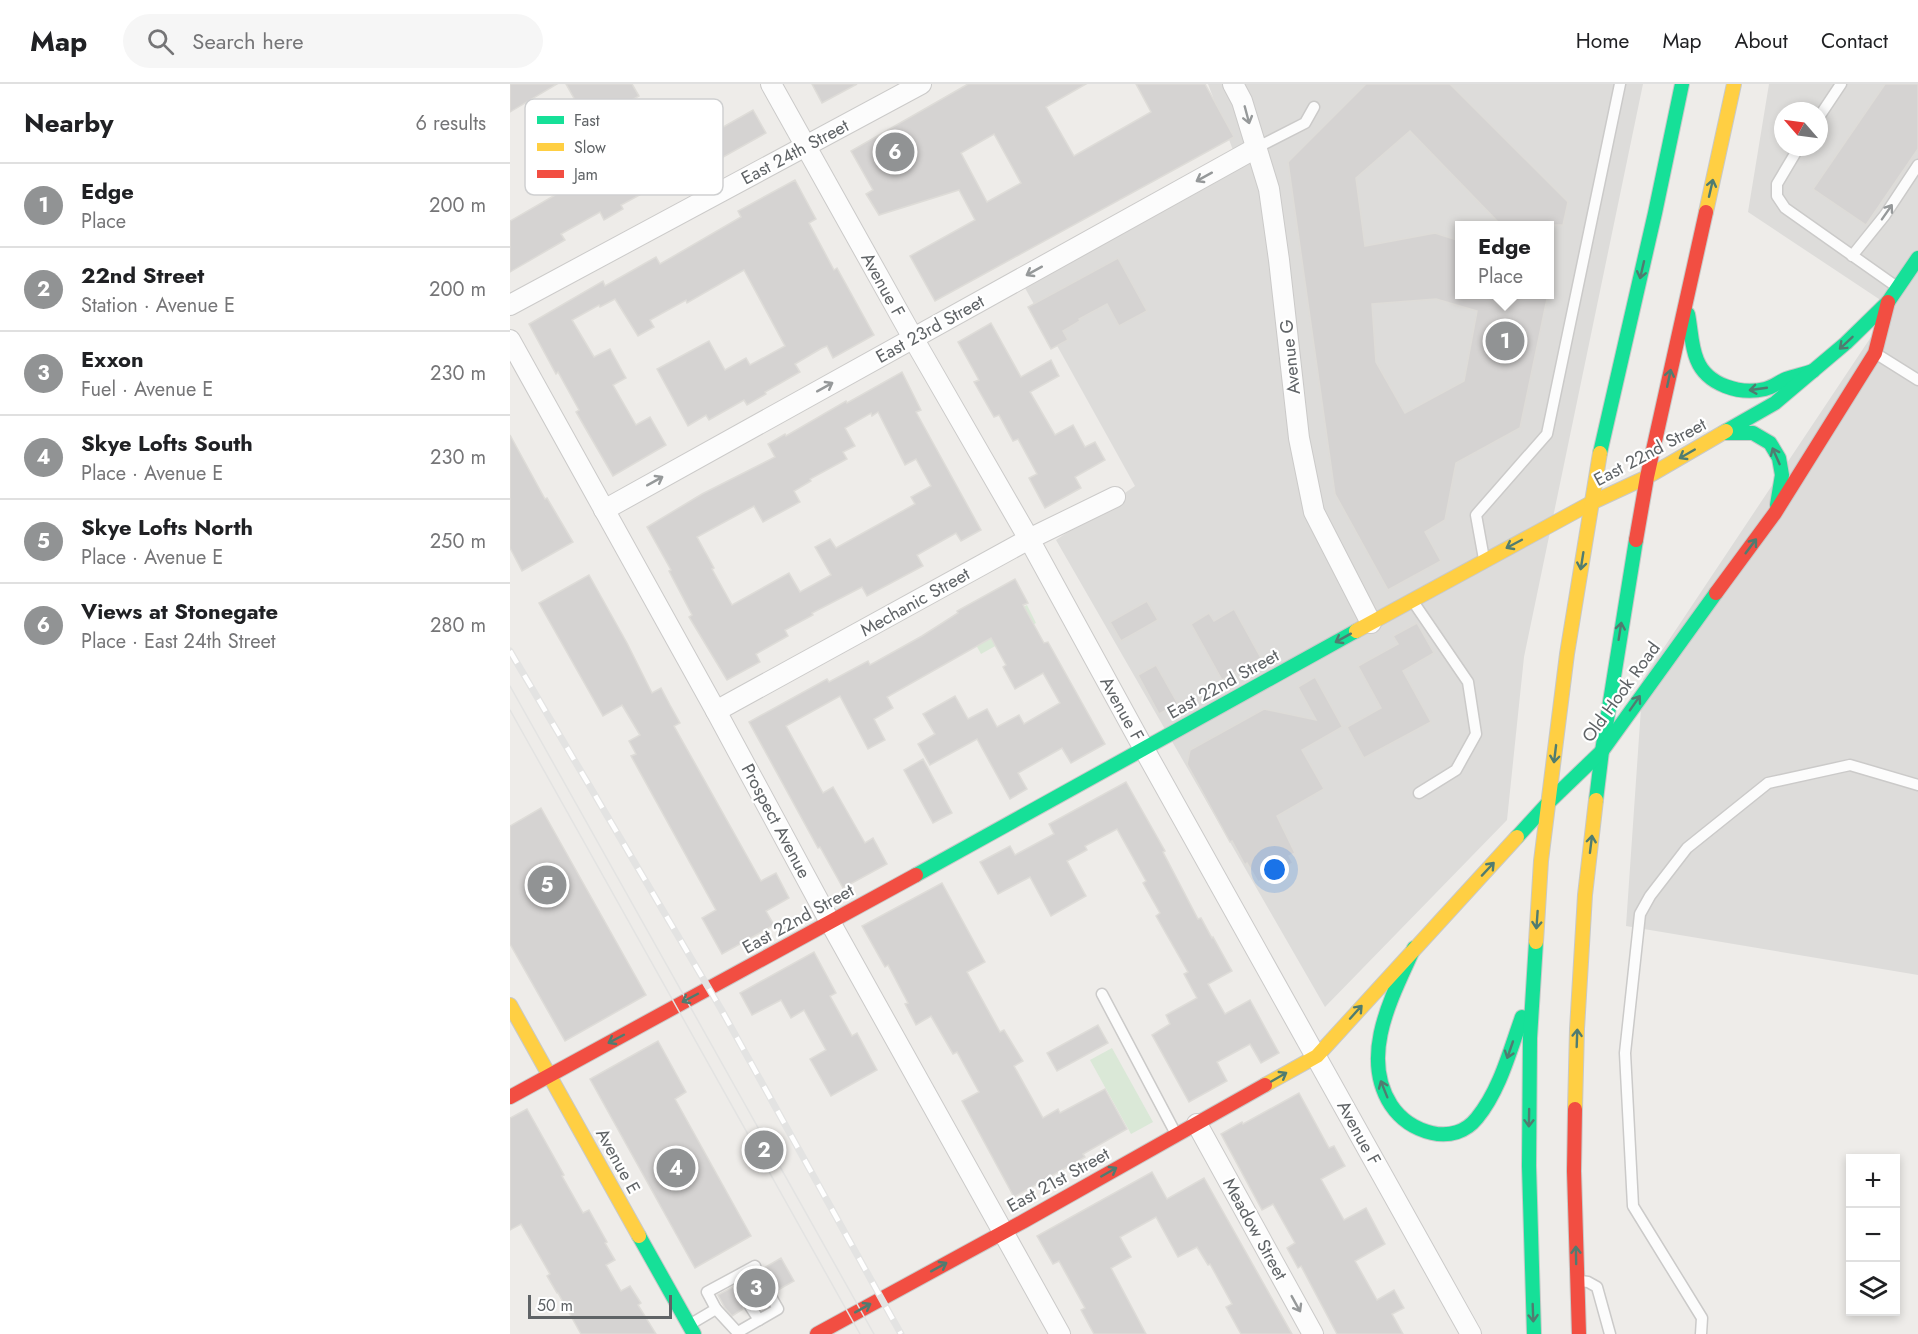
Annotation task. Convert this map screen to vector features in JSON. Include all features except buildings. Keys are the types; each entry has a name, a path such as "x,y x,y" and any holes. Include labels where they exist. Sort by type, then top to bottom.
{"main road":[{"path":"1534,1334 1529,1166 1532,996 1541,861 1567,654 1598,463 1682,84"},
{"path":"1579,1334 1574,1171 1577,1029 1585,895 1602,751 1647,477 1685,301 1736,84"},
{"name":"East 22nd Street","path":"510,1097 1484,560 1591,503 1647,477 1775,403 1846,343 1888,302 1918,258"},
{"path":"1685,301 1692,328 1694,349 1701,368 1718,382 1731,388 1757,390 1814,371"},
{"name":"Old Hook Road","path":"1317,1056 1549,802 1602,751 1775,513 1875,353 1888,302"},
{"path":"1723,433 1753,432 1770,443 1779,458 1782,475 1775,513"},
{"path":"1414,948 1386,1010 1378,1050 1380,1081 1392,1108 1413,1128 1436,1134 1456,1134 1476,1119 1496,1084 1521,1017 1532,996"},
{"name":"Avenue E","path":"510,1005 691,1330"},
{"name":"East 21st Street","path":"817,1334 1317,1056"}],"street":[{"name":"Avenue F","path":"771,84 1029,539 1471,1334"},
{"name":"East 24th Street","path":"723,191 921,84"},
{"name":"Avenue G","path":"1233,84 1242,101 1269,189 1280,260 1299,438 1314,512 1371,623"},
{"name":"East 23rd Street","path":"603,510 1256,148"},
{"name":"East 24th Street","path":"510,305 715,195"},
{"name":"Prospect Avenue","path":"510,340 1060,1334"},
{"name":"Mechanic Street","path":"717,711 1029,539 1115,497"},
{"name":"Meadow Street","path":"1197,1124 1313,1334"}],"lane":[{"path":"1484,560 1476,515 1547,434 1620,84"},
{"path":"1828,104 1841,84"},
{"path":"1256,148 1305,123 1314,106"},
{"path":"1794,156 1777,184 1777,196 1785,208 1898,288"},
{"path":"1852,256 1885,215 1918,165"},
{"path":"1875,353 1918,380"},
{"path":"1412,600 1468,682 1476,734 1456,770 1419,793"},
{"path":"1701,1334 1702,1318 1633,1206 1625,1053 1640,914 1650,896 1687,848 1768,783 1850,765 1918,786"},
{"path":"1102,994 1176,1134"},
{"path":"757,1272 754,1266 736,1280 707,1293 716,1309 739,1333 778,1309 770,1295"},
{"path":"1576,1280 1588,1282 1597,1287 1610,1334"},
{"path":"750,1306 759,1320"},
{"path":"691,1330 716,1309"}],"shaded area":[{"path":"1208,84 1643,84 1524,657 1507,820 1325,1007 1056,540 1135,486 1025,288 1239,166"},
{"path":"1769,84 1918,84 1918,975 1626,926 1643,679 1891,307 1748,212"}],"green space":[{"path":"1027,605 1036,623 981,654 971,636"},
{"path":"1112,1048 1153,1122 1131,1134 1090,1060"}],"tram line":[{"path":"510,686 874,1334"},
{"path":"510,710 860,1334"}],"railway":[{"path":"510,651 721,1009 901,1334"}],"traffic: fast":[{"path":"1600,453 1682,84"},
{"path":"1726,431 1775,403 1846,343 1888,302 1918,258"},
{"path":"1688,314 1697,360 1708,376 1716,382 1735,389 1755,391 1813,371"},
{"path":"1723,433 1753,433 1770,443 1779,458 1782,475 1777,505"},
{"path":"1596,800 1636,540"},
{"path":"1517,837 1549,802 1602,751 1716,593"},
{"path":"916,875 1356,631"},
{"path":"1534,1334 1529,1166 1530,1038 1536,942"},
{"path":"1414,948 1389,1005 1379,1046 1378,1066 1382,1086 1391,1105 1409,1123 1438,1134 1457,1132 1473,1123 1492,1095 1509,1056 1522,1017"},
{"path":"639,1236 694,1334"}],"traffic: slow":[{"path":"1706,212 1734,84"},
{"path":"1356,631 1591,503 1647,477 1726,431"},
{"path":"1536,942 1541,861 1567,654 1600,453"},
{"path":"1575,1109 1585,895 1596,800"},
{"path":"1265,1085 1317,1056 1517,837"},
{"path":"510,1005 639,1236"}],"traffic: jam":[{"path":"1636,540 1647,477 1706,212"},
{"path":"1716,593 1775,513 1875,353 1888,302"},
{"path":"510,1097 916,875"},
{"path":"817,1334 1265,1085"},
{"path":"1575,1109 1574,1171 1579,1334"}],"place":[{"name":"Views at Stonegate","path":"895,152"},
{"name":"Edge","path":"1505,341"},
{"name":"Skye Lofts North","path":"547,885"},
{"name":"22nd Street","path":"764,1150"},
{"name":"Skye Lofts South","path":"676,1168"},
{"name":"Exxon","path":"756,1288"}]}
